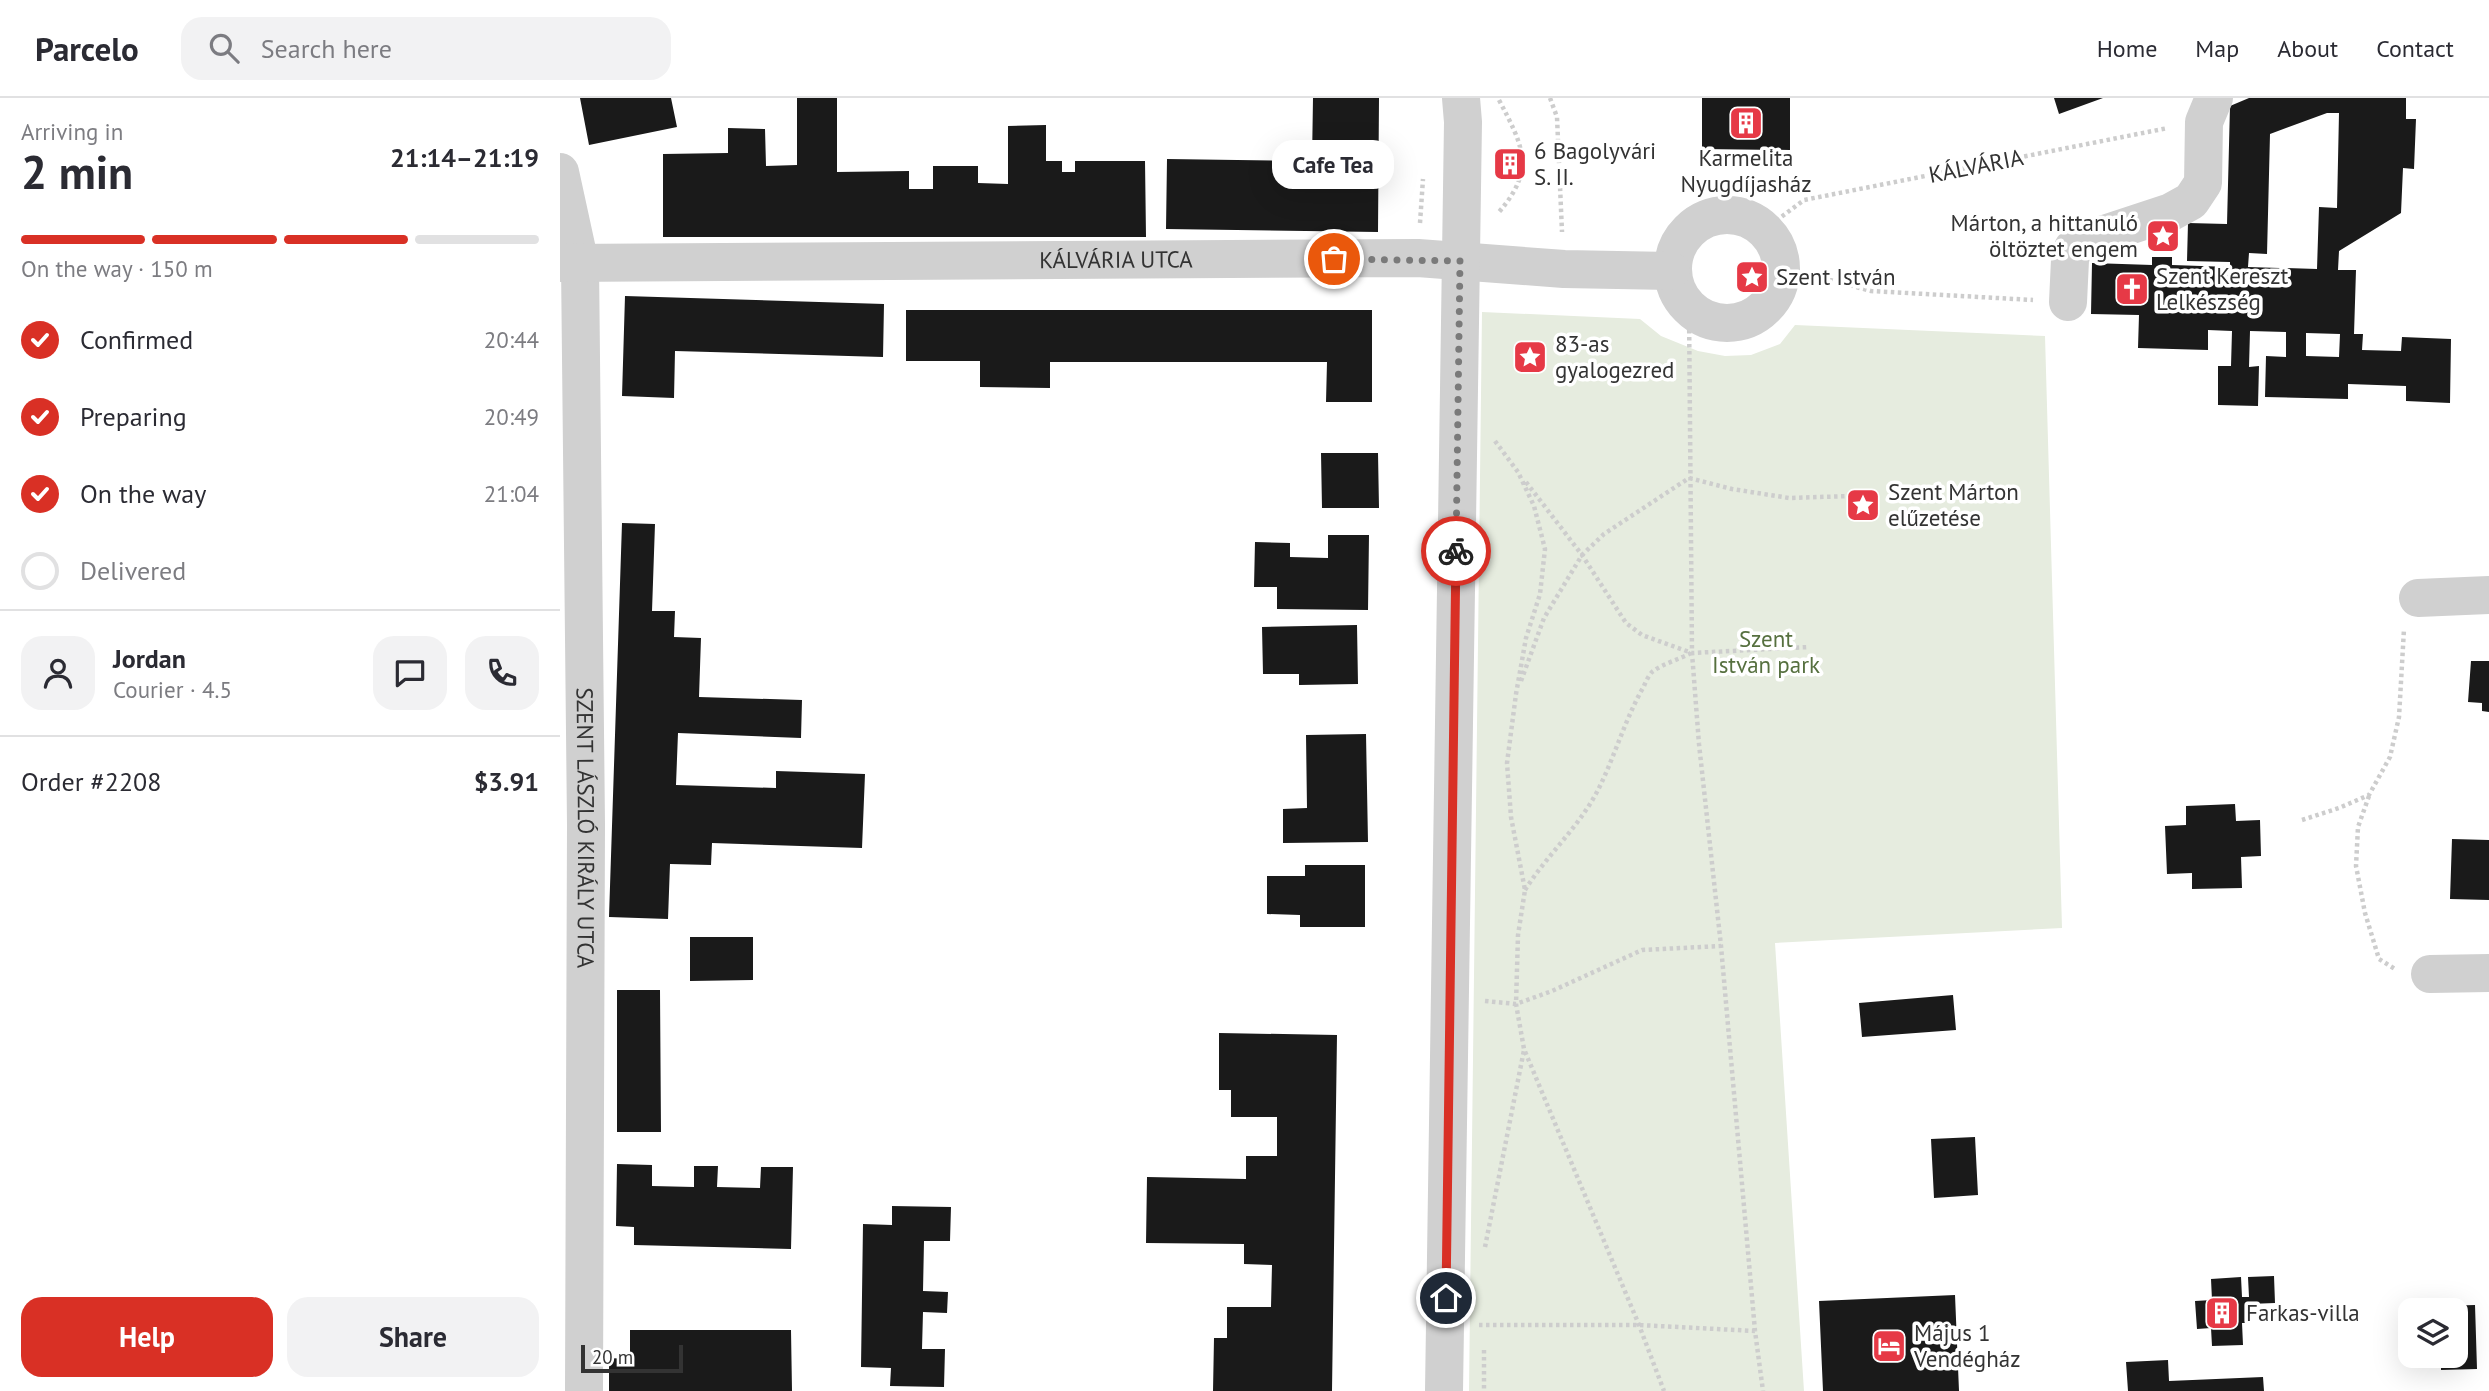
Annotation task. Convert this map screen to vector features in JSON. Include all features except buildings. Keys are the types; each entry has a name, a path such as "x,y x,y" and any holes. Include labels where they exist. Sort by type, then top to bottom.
{"street":[{"path":"1444,1391 1463,121 1461,98"},
{"path":"2068,302 2073,248 2084,241 2171,212 2192,201 2203,183 2204,122 2214,98"},
{"name":"SZENT LÁSZLÓ KIRÁLY UTCA","path":"560,172 570,263 586,825 584,1391"},
{"path":"1725,214 1746,217 1765,229 1775,243 1782,267 1779,288 1767,306 1753,317 1729,324 1708,320 1689,310 1676,289 1671,271 1674,251 1686,231 1703,219 1725,214"},
{"name":"KÁLVÁRIA UTCA","path":"570,263 1418,258 1564,269 1671,271"},
{"path":"2418,598 2489,595"},
{"path":"2430,974 2489,973"}],"path":[{"path":"1493,220 1513,196 1522,177 1522,151 1498,98"},
{"path":"1550,98 1557,117 1564,269"},
{"name":"KÁLVÁRIA","path":"1765,229 1804,200 2148,131"},
{"path":"1418,258 1423,175"},
{"path":"1782,267 1871,291 2068,302"},
{"path":"1689,310 1692,653 1755,1331 1763,1391"},
{"path":"1490,435 1582,555 1626,623 1642,635 1692,653 1808,647"},
{"path":"1518,472 1534,506 1545,549 1540,594 1526,638 1516,694 1507,763 1511,817 1525,890 1518,935 1516,1004 1524,1049 1664,1391"},
{"path":"1516,694 1544,618 1582,555 1604,534 1689,478 1732,489 1789,498 1850,496"},
{"path":"2418,598 2404,624 2399,717 2390,757 2369,795 2358,827 2356,866 2365,913 2379,958 2396,970 2430,974"},
{"path":"1525,890 1539,866 1580,819 1597,792 1616,751 1632,706 1651,673 1692,653"},
{"path":"2302,820 2369,795"},
{"path":"1482,1001 1516,1004 1552,991 1642,950 1721,946"},
{"path":"1484,1254 1524,1049"},
{"path":"1484,1313 1484,1391"},
{"path":"1445,1326 1639,1325 1755,1331"}],"green space":[{"name":"Szent István park","path":"1482,312 1640,319 1661,336 1698,351 1725,356 1751,355 1780,344 1795,325 2045,336 2062,928 1775,943 1804,1391 1469,1391"}],"way so far":[{"path":"1334,259 1418,258 1460,261 1456,551"}],"place":[{"name":"Karmelita Nyugdíjasház","path":"1746,123"},
{"name":"6 Bagolyvári S. II.","path":"1510,164"},
{"name":"Márton, a hittanuló öltöztet engem","path":"2163,236"},
{"name":"Cafe Tea","path":"1334,259"},
{"name":"Szent István","path":"1752,277"},
{"name":"Szent Kereszt Lelkészség","path":"2132,289"},
{"name":"83-as gyalogezred","path":"1530,357"},
{"name":"Szent Márton elűzetése","path":"1863,505"},
{"name":"Farkas-villa","path":"2222,1313"},
{"name":"Május 1 Vendégház","path":"1889,1346"}],"route":[{"path":"1446,1298 1456,551"}]}
